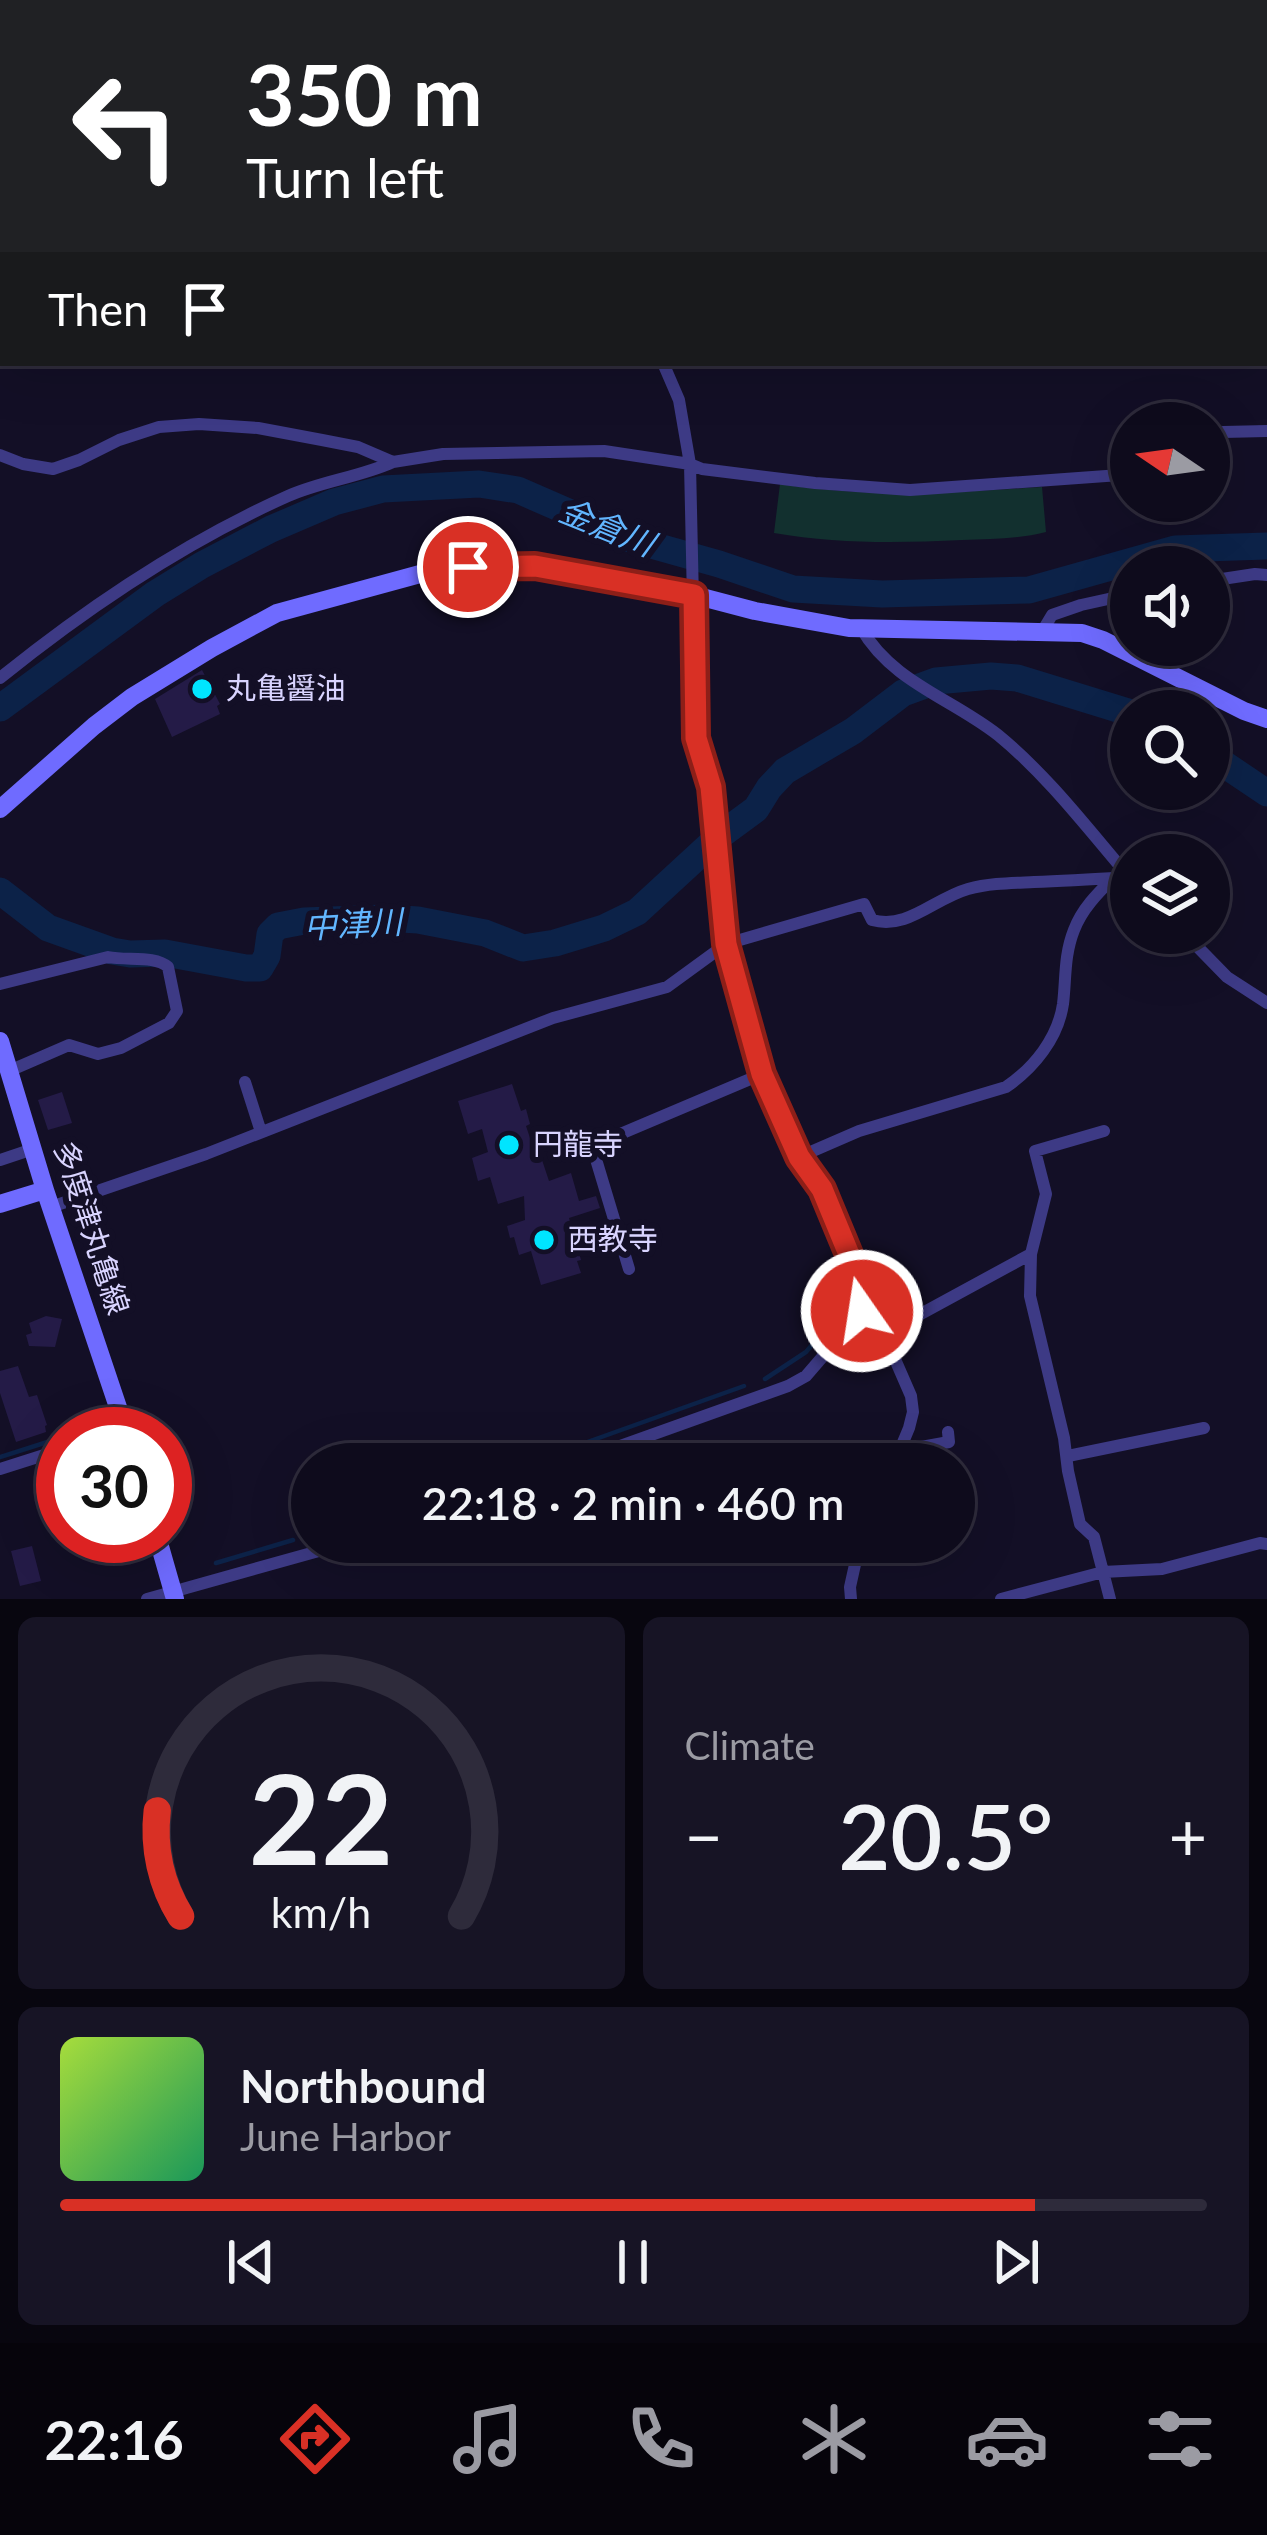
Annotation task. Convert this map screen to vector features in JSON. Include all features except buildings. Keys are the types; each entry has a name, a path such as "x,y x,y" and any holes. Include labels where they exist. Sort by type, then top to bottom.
{"street":[{"path":"629,1443 806,1376 862,1311 865,1293 822,1189 799,1157 762,1074 726,944 711,787 696,738 690,464 679,400 664,366"},
{"path":"0,455 52,469 119,440 159,428 199,424 258,428 358,447 393,462"},
{"path":"1230,432 1267,431"},
{"path":"0,678 212,532 295,493 393,462 443,454 604,451 702,469 910,490 1110,476"},
{"path":"0,809 94,725 250,626 314,601 420,574 497,565 535,566 693,589 799,620 861,628 1082,633 1267,719"},
{"path":"1230,578 1267,575"},
{"path":"1043,630 1052,615 1110,598"},
{"path":"861,628 890,665 996,734 1048,783 1110,855"},
{"path":"0,1204 48,1198 206,1154 553,1018 667,987 726,944 864,904 872,920 887,925 964,890 992,884 1110,878"},
{"path":"799,1157 859,1131 1006,1087 1023,1076 1037,1061 1062,1008 1066,954 1074,929 1083,910 1110,880"},
{"path":"1205,954 1228,977 1267,1003"},
{"path":"0,984 108,957 156,960 168,967 177,1011 169,1023 121,1048 98,1054 69,1045 5,1068"},
{"name":"多度津丸亀線","path":"0,1041 112,1407"},
{"path":"629,1268 592,1145 762,1074"},
{"path":"245,1082 261,1132"},
{"path":"1104,1131 1035,1151 1046,1194 1030,1254 1030,1296 1081,1524 1094,1537 1110,1599"},
{"path":"0,1160 33,1148"},
{"path":"884,1334 1030,1254"},
{"path":"862,1311 884,1334 910,1396 913,1412 902,1443"},
{"path":"1067,1456 1204,1428"},
{"path":"946,1443 948,1432"},
{"path":"0,1469 36,1458"},
{"path":"1001,1599 1103,1572 1162,1569 1267,1544"},
{"path":"147,1599 174,1596 291,1560"},
{"path":"165,1563 174,1596"},
{"path":"851,1599 855,1563"}],"green space":[{"path":"780,484 878,493 1042,487 1046,532 891,542 774,533"}],"waterway":[{"name":"金倉川","path":"0,708 202,565 334,502 383,489 479,484 518,490 630,539 793,589 882,594 1029,590 1175,549 1267,546"},
{"name":"中津川","path":"722,834 756,809 785,771 853,731 903,693 936,681 1017,678 1110,707"},
{"name":"中津川","path":"1230,768 1267,793"},
{"name":"中津川","path":"0,891 48,928 112,951 165,953 260,968 270,934 278,926 304,921 418,920 485,933 523,948 555,943 637,912 713,842"},
{"path":"765,1379 806,1352 839,1313"},
{"path":"585,1443 744,1386"},
{"path":"0,1457 36,1446"},
{"path":"216,1563 291,1541"}],"place":[{"name":"丸亀醤油","path":"202,689"},
{"name":"円龍寺","path":"509,1145"},
{"name":"西教寺","path":"544,1240"}],"route":[{"path":"468,567 535,566 694,595 696,738 711,787 726,944 762,1074 799,1157 822,1189 865,1293 862,1311"}]}
